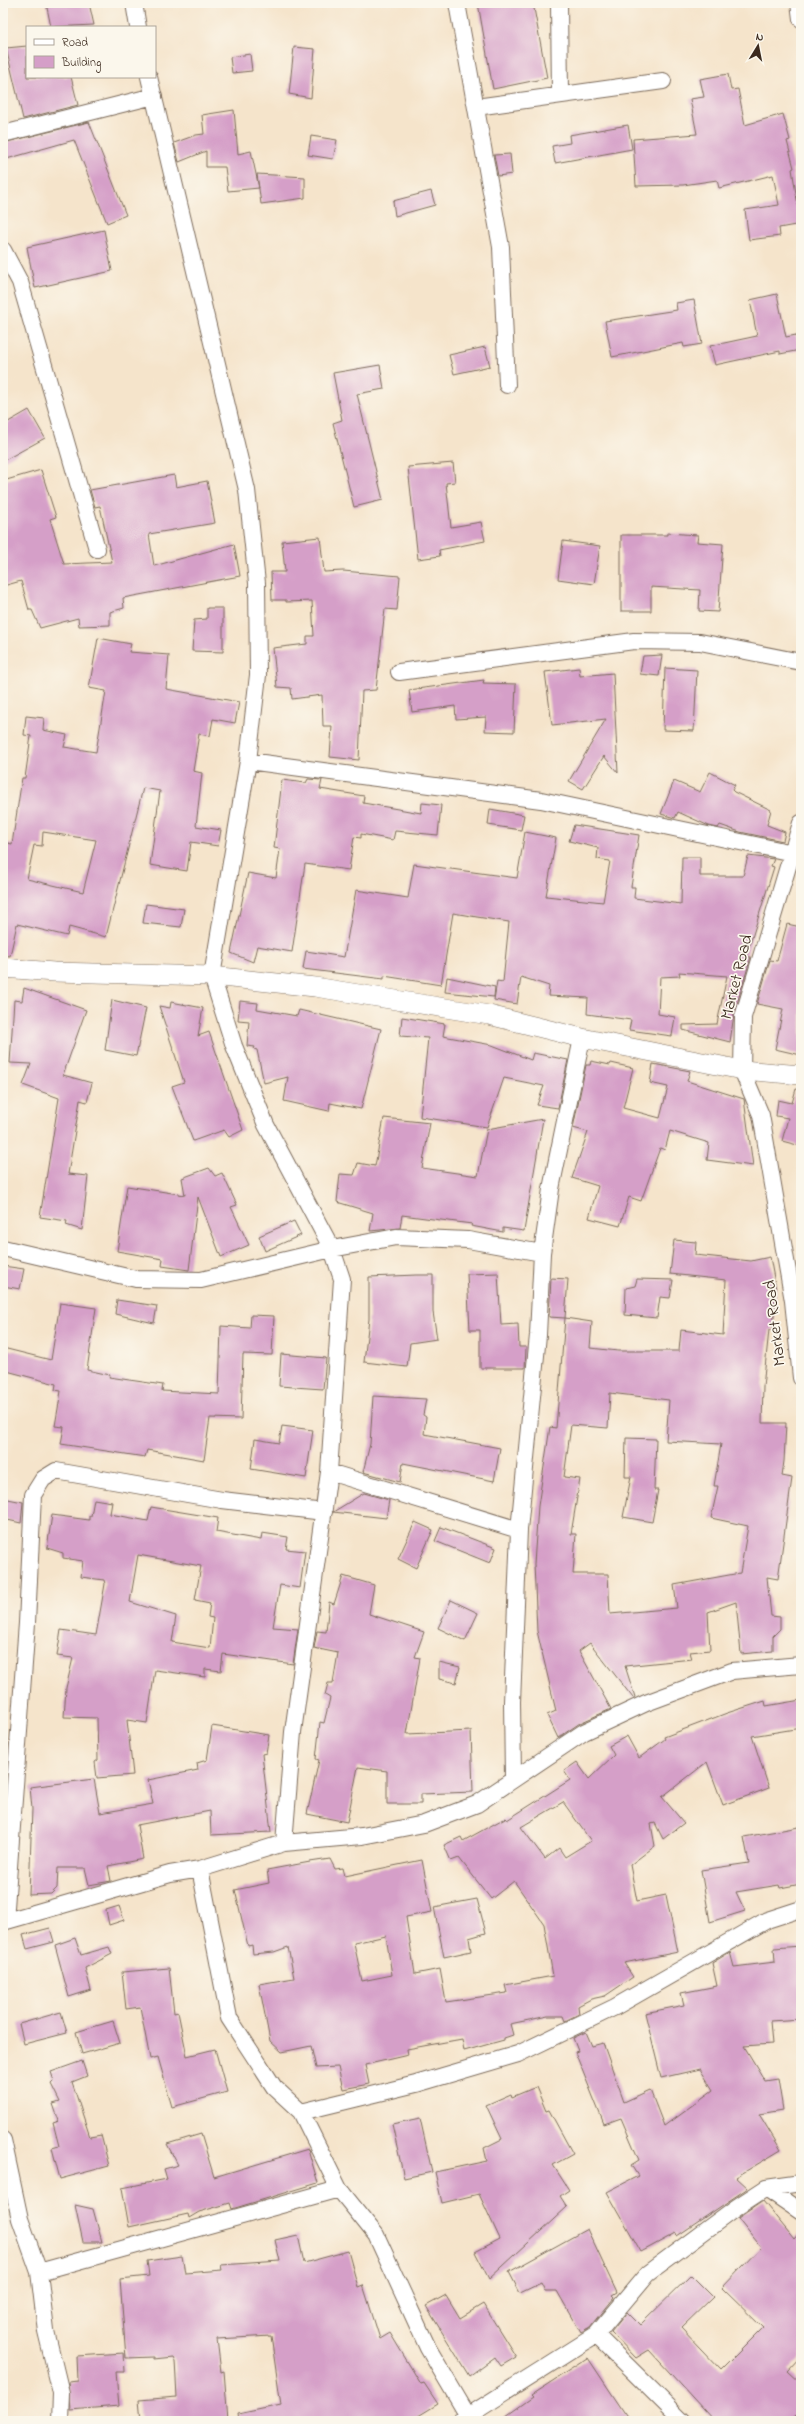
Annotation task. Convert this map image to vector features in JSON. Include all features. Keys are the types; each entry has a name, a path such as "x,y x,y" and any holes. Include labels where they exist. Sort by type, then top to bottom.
{"street":[{"path":"134,3 138,26"},
{"path":"457,3 501,247 507,385"},
{"path":"559,3 560,95"},
{"path":"799,3 801,19"},
{"path":"149,78 247,490 257,583 258,675 248,761 230,853 212,976 234,1046 266,1125 332,1249 342,1279 329,1472 293,1732 284,1843"},
{"path":"476,107 662,81"},
{"path":"3,134 154,96"},
{"path":"3,250 20,282 97,549"},
{"path":"399,672 634,641 700,642 801,662"},
{"path":"248,761 541,800 793,853"},
{"name":"Market Road","path":"801,823 743,1017 742,1070 761,1115 793,1301 801,1378"},
{"path":"3,968 54,972 212,976 315,987 489,1015 582,1038 742,1070 801,1074"},
{"path":"513,1779 512,1702 519,1530 537,1358 542,1252 551,1189 582,1038"},
{"path":"3,1248 136,1279 201,1280 332,1249 396,1237 468,1240 542,1252"},
{"path":"324,1512 222,1500 56,1471 44,1479 33,1495 27,1623 4,1922 170,1874 200,1869 284,1843 362,1836 424,1824 477,1804 584,1732 646,1703 732,1671 801,1664"},
{"path":"329,1472 519,1530"},
{"path":"200,1869 229,2018 274,2088 301,2112 339,2189 376,2235 428,2348 464,2418 596,2335 648,2273 737,2207 766,2188 801,2183"},
{"path":"301,2112 416,2084 518,2054 616,2007 767,1920 801,1909"},
{"path":"3,2140 20,2219 39,2272 46,2331 61,2393 60,2421"},
{"path":"766,2188 801,2212"},
{"path":"39,2272 339,2189"},
{"path":"596,2335 683,2421"}],"building":[{"path":"46,3 89,3 94,25 51,26"},
{"path":"478,3 533,3 547,78 493,89"},
{"path":"26,46 26,78 71,78 78,105 23,119 6,48"},
{"path":"294,47 315,49 311,98 289,94"},
{"path":"250,54 252,71 232,73 230,57"},
{"path":"728,74 731,90 738,89 745,125 783,114 790,140 787,141 794,168 792,169 801,224 779,228 780,236 749,240 745,210 779,205 773,175 719,188 717,180 683,185 636,186 633,139 697,134 690,99 704,97 700,79"},
{"path":"234,110 238,154 251,151 259,188 228,191 225,167 206,167 206,151 179,162 174,143 196,135 204,134 202,115"},
{"path":"89,122 126,215 107,223 74,140 3,160 3,143"},
{"path":"628,125 632,149 555,163 552,146 570,143 569,135"},
{"path":"311,136 337,140 333,159 308,155"},
{"path":"510,154 512,174 498,176 494,155"},
{"path":"257,174 305,177 305,198 261,204"},
{"path":"431,191 435,205 395,216 393,201"},
{"path":"104,230 112,271 35,288 27,247"},
{"path":"777,294 786,337 796,335 800,350 780,354 780,351 715,365 710,346 757,336 750,300"},
{"path":"694,300 702,344 684,347 683,343 612,357 605,321 677,310 676,303"},
{"path":"485,347 490,366 454,374 449,355"},
{"path":"380,365 384,389 357,394 383,500 354,507 333,423 342,420 333,373"},
{"path":"29,410 45,438 3,461 3,425"},
{"path":"453,463 455,482 446,483 451,527 481,522 485,541 439,550 440,556 418,559 408,467"},
{"path":"41,470 56,517 50,519 64,564 112,562 100,506 95,507 90,490 174,475 176,487 207,481 215,523 149,534 154,566 234,544 240,576 123,598 124,608 110,612 110,625 79,626 78,618 40,628 32,610 29,610 21,581 3,586 3,481"},
{"path":"667,533 698,535 697,542 723,544 718,612 699,611 700,590 651,587 651,611 621,611 621,535 667,535"},
{"path":"320,537 324,572 343,571 400,576 397,610 385,609 376,690 362,691 359,760 330,757 332,726 323,726 322,695 292,699 291,688 277,687 273,648 307,644 307,636 314,636 312,601 286,602 286,600 272,600 271,572 285,572 282,541"},
{"path":"563,541 600,546 594,584 558,579"},
{"path":"207,608 223,608 223,652 192,651 194,620 207,619"},
{"path":"98,638 131,644 129,652 169,655 166,689 239,702 235,723 213,719 210,736 199,734 193,771 202,773 196,826 221,830 218,846 191,842 187,871 150,865 160,791 143,788 106,937 69,927 67,936 17,924 10,956 3,955 3,842 12,844 22,778 25,778 31,736 24,735 26,716 44,718 43,730 67,735 64,747 96,752 106,691 89,688","holes":["43,832 96,840 83,892 27,879 34,845 42,846"]},
{"path":"662,655 659,676 640,674 643,656"},
{"path":"579,668 580,676 613,673 618,773 604,756 583,789 569,781 606,719 552,725 545,672"},
{"path":"665,668 697,670 694,731 663,730"},
{"path":"484,680 483,683 516,684 514,732 485,731 486,717 456,719 455,706 412,712 409,690"},
{"path":"710,772 735,785 732,790 734,792 771,810 767,825 785,832 783,841 740,832 720,825 718,828 709,826 678,812 675,818 661,814 674,781 700,792"},
{"path":"308,779 322,780 320,789 364,796 363,803 421,813 422,803 441,805 438,835 395,831 393,840 361,834 361,838 354,837 349,870 305,864 292,952 257,946 253,962 231,953 248,873 276,878 280,849 274,848 282,780 306,783"},
{"path":"490,809 524,815 521,830 488,825"},
{"path":"574,825 639,835 631,887 635,887 634,898 681,904 682,857 700,857 700,876 743,876 748,856 774,859 771,866 774,867 746,957 751,957 734,1014 730,1042 683,1030 683,1025 717,1024 727,976 679,972 680,976 660,977 658,1014 675,1017 672,1036 629,1030 631,1020 587,1014 588,998 548,996 549,986 521,977 517,1004 494,1000 497,981 503,982 509,922 453,913 441,985 384,976 384,979 303,969 306,951 344,957 356,890 408,898 414,864 517,878 525,832 556,838 546,896 603,902 610,861 597,859 598,848 569,841"},
{"path":"146,904 184,909 181,927 143,923"},
{"path":"787,924 801,927 801,1055 775,1049 783,1009 757,1004 770,960 777,961"},
{"path":"447,977 495,987 494,997 445,992"},
{"path":"24,988 86,1010 63,1075 92,1083 87,1102 80,1100 68,1174 88,1176 82,1230 66,1225 67,1221 40,1217 59,1098 23,1085 31,1064 10,1063 14,1000 22,1001"},
{"path":"112,1000 146,1008 136,1056 105,1050"},
{"path":"240,1001 258,1003 257,1009 297,1016 299,1010 381,1029 361,1109 330,1103 329,1111 284,1101 288,1077 264,1083 257,1050 254,1049 255,1047 247,1046 249,1021 238,1020"},
{"path":"171,1002 203,1008 198,1036 209,1032 243,1130 229,1137 224,1130 193,1141 172,1086 184,1082 159,1006 170,1008"},
{"path":"402,1017 445,1024 443,1036 492,1045 531,1060 533,1053 568,1060 558,1108 537,1105 544,1086 504,1078 487,1127 420,1117 428,1038 400,1036"},
{"path":"591,1061 610,1065 611,1063 633,1068 623,1108 660,1118 668,1087 650,1083 653,1064 690,1071 687,1081 744,1099 753,1166 707,1160 709,1143 670,1131 665,1150 660,1148 641,1201 629,1197 620,1226 589,1218 598,1186 572,1178 588,1132 573,1128 586,1065 590,1065"},
{"path":"796,1089 801,1090 801,1146 782,1141 788,1118 776,1116 778,1100 792,1103"},
{"path":"384,1118 430,1123 422,1168 478,1176 487,1129 543,1119 524,1231 503,1228 503,1232 471,1226 472,1224 402,1215 400,1228 370,1231 373,1213 337,1202 340,1174 354,1175 358,1163 375,1166"},
{"path":"209,1168 215,1176 222,1173 237,1205 231,1207 249,1245 221,1257 198,1197 189,1270 162,1266 163,1259 117,1251 127,1186 185,1195 182,1178"},
{"path":"294,1221 301,1235 265,1251 259,1236"},
{"path":"674,1240 696,1242 695,1255 751,1261 770,1257 776,1289 773,1330 769,1330 763,1387 762,1423 786,1423 782,1476 792,1478 778,1579 767,1577 771,1616 780,1617 780,1629 773,1636 773,1651 741,1654 736,1602 708,1612 710,1650 690,1652 692,1659 625,1666 635,1697 633,1698 590,1643 579,1651 611,1709 580,1723 558,1738 547,1715 556,1711 537,1631 534,1564 538,1506 550,1427 556,1428 565,1318 592,1322 590,1348 618,1351 679,1351 681,1330 723,1335 726,1280 670,1274","holes":["610,1393 669,1400 666,1441 721,1444 714,1486 718,1486 711,1518 748,1526 740,1573 674,1585 677,1608 610,1614 608,1574 573,1574 576,1534 571,1534 580,1479 564,1477 571,1425 608,1428"]},
{"path":"3,1266 24,1269 20,1289 3,1286"},
{"path":"498,1273 501,1325 518,1324 519,1347 526,1347 525,1368 480,1368 480,1330 470,1330 467,1274"},
{"path":"433,1275 433,1312 437,1339 410,1343 407,1367 364,1362 369,1319 369,1277"},
{"path":"551,1278 568,1279 565,1318 549,1317"},
{"path":"637,1279 673,1280 670,1298 660,1297 657,1318 625,1315 626,1288 635,1286"},
{"path":"117,1300 157,1306 154,1323 115,1314"},
{"path":"60,1303 96,1308 87,1370 110,1375 109,1377 163,1385 162,1391 219,1394 221,1326 250,1328 251,1315 274,1316 272,1355 243,1354 241,1419 210,1418 204,1460 147,1450 145,1457 61,1444 64,1427 55,1426 61,1391 55,1390 56,1384 3,1370 3,1348 51,1360"},
{"path":"281,1354 326,1358 323,1389 279,1386"},
{"path":"373,1396 426,1399 423,1415 426,1417 424,1434 500,1448 494,1481 403,1463 400,1482 363,1472 370,1444"},
{"path":"282,1426 313,1430 306,1478 251,1469 255,1439 279,1443"},
{"path":"626,1438 656,1439 654,1490 658,1490 652,1522 623,1517 631,1477 625,1477"},
{"path":"364,1493 389,1500 386,1518 333,1512"},
{"path":"3,1498 23,1502 21,1523 3,1519"},
{"path":"94,1499 112,1502 110,1514 148,1521 151,1507 218,1518 216,1532 261,1540 262,1533 288,1537 286,1549 305,1551 300,1588 280,1585 273,1627 298,1629 293,1664 223,1654 221,1671 205,1669 205,1677 155,1670 147,1723 127,1720 133,1775 97,1778 95,1762 98,1760 97,1718 64,1717 66,1688 73,1658 57,1656 61,1630 96,1635 105,1584 104,1580 81,1577 83,1561 63,1558 63,1553 47,1548 52,1515 89,1520 89,1516 91,1516","holes":["138,1555 201,1566 195,1600 210,1603 208,1617 213,1618 210,1648 172,1642 176,1616 130,1602"]},
{"path":"415,1522 433,1530 416,1568 398,1559"},
{"path":"441,1527 496,1548 490,1563 435,1541"},
{"path":"343,1576 374,1585 369,1614 424,1632 415,1657 420,1658 407,1734 471,1731 473,1792 421,1794 421,1804 387,1804 387,1771 358,1767 347,1822 307,1814 319,1760 316,1759 320,1722 324,1723 330,1698 325,1695 328,1683 333,1683 338,1653 314,1648 317,1631 326,1632 329,1602 334,1604"},
{"path":"451,1600 478,1613 465,1641 438,1628"},
{"path":"439,1662 460,1667 456,1683 439,1679"},
{"path":"801,1700 801,1728 752,1736 769,1788 723,1805 707,1762 662,1797 684,1823 663,1839 655,1823 651,1824 655,1846 630,1865 637,1901 666,1895 678,1952 624,1963 633,1977 605,1996 591,1999 578,2006 579,2014 565,2021 563,2016 548,2016 510,2024 513,2035 504,2038 504,2040 464,2051 462,2039 407,2049 408,2055 365,2065 369,2084 343,2089 338,2067 316,2068 311,2046 282,2052 270,2041 259,1984 294,1978 288,1947 274,1952 253,1954 252,1945 248,1946 235,1890 269,1883 267,1870 310,1862 330,1859 335,1869 343,1868 345,1876 422,1860 432,1912 406,1917 415,1974 440,1969 446,2002 507,1993 505,1985 553,1976 544,1924 514,1881 491,1899 459,1858 451,1861 444,1845 461,1837 463,1841 505,1818 507,1820 570,1780 564,1771 577,1762 589,1779 614,1755 609,1746 627,1736 639,1758 665,1739 664,1737 727,1713 765,1701 766,1706","holes":["563,1802 591,1841 565,1857 559,1848 545,1859 521,1827","386,1936 392,1975 362,1981 354,1943"]},
{"path":"212,1726 269,1735 266,1753 262,1754 271,1832 211,1835 210,1811 137,1825 143,1859 108,1866 111,1881 89,1885 85,1868 58,1868 57,1888 51,1894 29,1895 32,1809 30,1787 94,1779 100,1813 153,1804 148,1780 198,1770 197,1763 207,1760"},
{"path":"799,1827 801,1884 780,1888 779,1885 736,1892 745,1911 710,1922 701,1870 749,1863 744,1837"},
{"path":"477,1899 486,1933 469,1938 471,1951 444,1957 434,1907"},
{"path":"119,1906 124,1920 109,1925 106,1910"},
{"path":"50,1928 54,1942 27,1949 23,1935"},
{"path":"75,1938 81,1955 109,1947 112,1954 85,1968 91,1990 69,1997 55,1945"},
{"path":"801,1946 801,2019 770,2021 772,2044 744,2046 765,2081 778,2079 783,2110 759,2114 781,2150 736,2177 748,2188 677,2236 676,2233 641,2252 607,2192 638,2176 631,2165 639,2160 621,2118 604,2124 575,2052 578,2051 573,2038 586,2032 592,2046 603,2043 624,2102 650,2090 664,2126 713,2090 700,2069 661,2078 645,2013 684,2005 681,1993 717,1986 712,1963 730,1952 734,1967 775,1962 774,1948"},
{"path":"169,1968 174,2013 178,2012 187,2056 215,2049 227,2092 172,2107 158,2057 150,2059 140,2007 126,2009 122,1972"},
{"path":"61,2012 67,2033 24,2044 19,2024"},
{"path":"113,2021 120,2043 82,2054 76,2032"},
{"path":"82,2061 87,2076 72,2082 90,2137 101,2135 109,2166 60,2179 52,2148 59,2146 53,2123 59,2121 53,2104 60,2102 51,2084 54,2081 51,2072"},
{"path":"536,2087 546,2111 549,2110 573,2154 553,2165 569,2190 560,2196 567,2207 489,2279 475,2252 500,2239 479,2194 442,2203 435,2172 487,2161 484,2148 502,2139 486,2105 511,2094 512,2097"},
{"path":"420,2118 432,2172 404,2178 392,2124"},
{"path":"201,2134 214,2177 308,2149 318,2183 232,2209 230,2203 199,2212 189,2218 188,2214 129,2227 122,2188 167,2179 164,2169 178,2165 167,2144"},
{"path":"763,2201 794,2239 801,2231 801,2357 788,2371 801,2383 801,2411 791,2421 714,2421 649,2350 636,2358 611,2332 627,2312 640,2325 691,2275 713,2297 681,2328 721,2370 763,2328 722,2288 761,2247 738,2218"},
{"path":"75,2205 93,2209 102,2242 83,2242"},
{"path":"587,2229 617,2293 612,2296 614,2298 590,2328 581,2333 557,2291 545,2291 541,2283 520,2293 509,2272"},
{"path":"298,2235 304,2263 348,2251 358,2287 363,2285 380,2339 390,2333 421,2384 424,2383 438,2404 410,2421 239,2421 238,2414 281,2405 271,2336 217,2339 221,2372 224,2371 228,2421 141,2421 139,2400 177,2397 175,2361 173,2357 154,2359 154,2357 126,2358 120,2279 149,2276 147,2261 182,2256 185,2273 222,2270 221,2265 280,2261 275,2240"},
{"path":"446,2295 460,2318 483,2304 516,2357 501,2366 495,2357 469,2376 426,2306"},
{"path":"124,2353 125,2372 116,2372 119,2406 70,2410 68,2382 78,2381 77,2356"},
{"path":"588,2358 630,2421 499,2421 533,2397 531,2395"}]}
